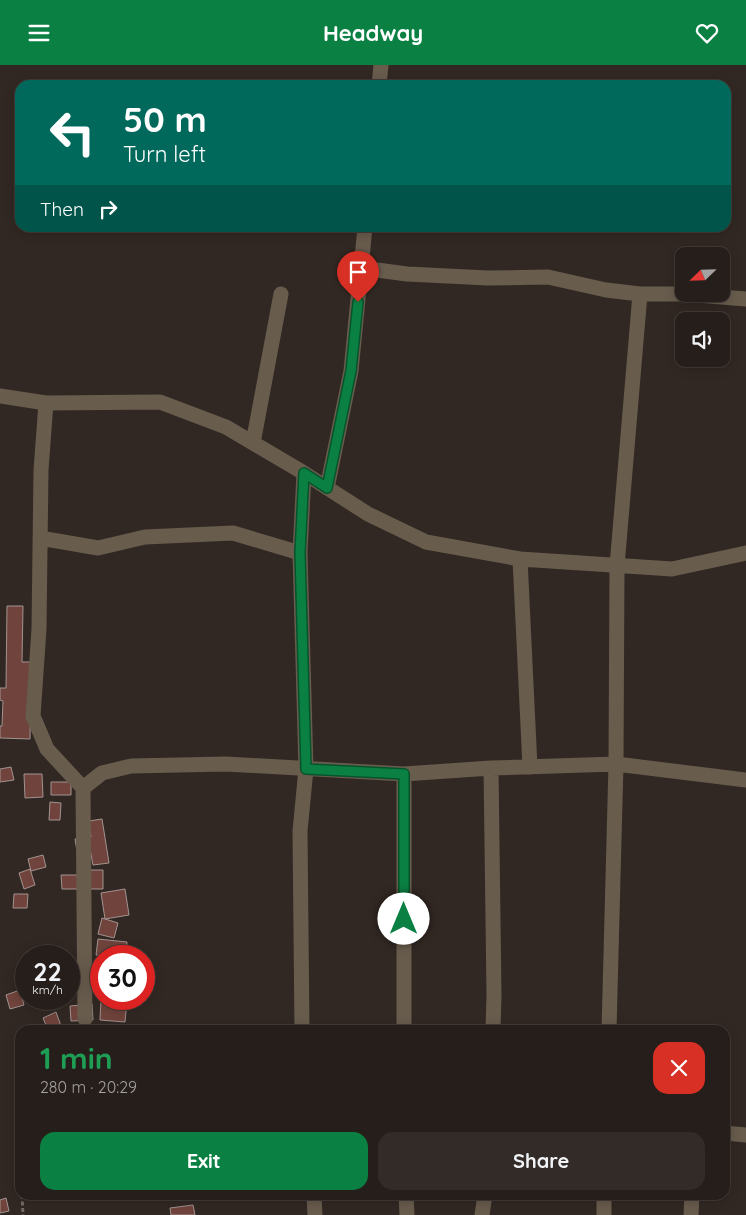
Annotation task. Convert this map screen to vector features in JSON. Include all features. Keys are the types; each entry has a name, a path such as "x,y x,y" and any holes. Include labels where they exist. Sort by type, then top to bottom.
{"street":[{"path":"380,80 381,65"},
{"path":"327,488 351,371 365,232"},
{"path":"362,268 488,278 548,277 640,294 675,294"},
{"path":"253,443 281,294"},
{"path":"609,1025 616,764 617,566 640,294"},
{"path":"730,298 746,299"},
{"path":"0,397 46,403 160,403 226,427 304,473 368,514 426,542 520,559 672,569 746,553"},
{"path":"46,403 41,470 39,629 33,716 47,749 83,788 85,1019"},
{"path":"302,1025 300,831 306,769 300,553 304,473"},
{"path":"40,538 98,548 145,537 233,533 300,553"},
{"path":"520,559 530,767"},
{"path":"83,788 102,773 131,766 226,764 404,774 491,768 616,764 746,780"},
{"path":"491,768 493,1025"},
{"path":"404,774 404,1025"},
{"path":"730,1133 746,1135"},
{"path":"314,1200 316,1215"},
{"path":"406,1200 407,1215"},
{"path":"482,1215 484,1200"},
{"path":"604,1200 604,1215"},
{"path":"691,1215 692,1200"}],"path":[{"path":"22,1200 23,1215"}],"building":[{"path":"7,606 23,606 22,662 31,662 30,739 0,738 3,701 0,700 0,688 6,688"},
{"path":"11,767 14,780 0,782 0,769"},
{"path":"24,774 42,774 43,797 25,798"},
{"path":"51,782 71,782 71,795 51,795"},
{"path":"50,802 61,803 60,820 49,820"},
{"path":"102,819 109,863 93,865 90,849 77,851 75,839 91,837 89,821"},
{"path":"43,855 46,867 31,871 28,859"},
{"path":"30,869 35,885 24,889 19,873"},
{"path":"90,870 103,870 103,889 62,889 61,875 90,875"},
{"path":"125,889 129,915 105,919 101,893"},
{"path":"14,894 28,894 27,908 13,908"},
{"path":"102,918 118,923 114,938 98,934"},
{"path":"98,939 127,942 127,945 97,945"},
{"path":"15,992 15,1008 10,1009 6,995"},
{"path":"90,1004 93,1020 71,1021 70,1010 80,1010 80,1005"},
{"path":"100,1010 126,1010 125,1022 100,1020"},
{"path":"56,1012 61,1025 46,1025 43,1018"},
{"path":"6,1198 9,1211 0,1213 0,1200"},
{"path":"193,1205 195,1215 171,1215 170,1208"}],"route":[{"path":"358,302 351,371 327,488 304,473 300,553 306,769 404,774 404,919"}]}
